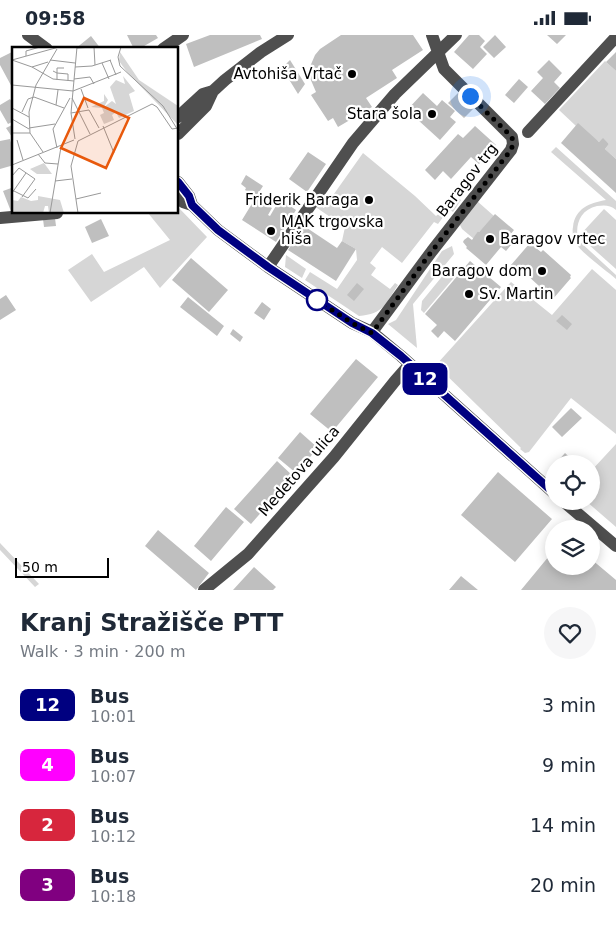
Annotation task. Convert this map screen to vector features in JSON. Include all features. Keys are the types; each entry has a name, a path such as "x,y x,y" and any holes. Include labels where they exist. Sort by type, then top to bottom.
{"street":[{"path":"28,35 44,47"},
{"path":"166,47 183,35"},
{"path":"179,116 202,94 213,91 261,52 288,35"},
{"name":"Baragov trg","path":"372,333 432,251 511,150 513,144 512,137 444,69 432,35"},
{"path":"268,267 352,143 395,94 456,35"},
{"path":"528,132 616,37"},
{"path":"179,133 206,106 213,91"},
{"path":"179,183 189,196 192,205"},
{"path":"179,198 183,202 192,205 218,230 268,267 352,323 372,333 410,364 545,485"},
{"path":"0,218 46,214"},
{"name":"Medetova ulica","path":"204,590 248,554 334,457 410,364"},
{"path":"574,510 616,546"}],"shaded area":[{"path":"605,61 616,71 616,159 605,149 609,144 603,139 599,142 576,126 559,110"},
{"path":"556,147 616,201 616,210 602,205 586,211 578,223 577,234 578,240 616,275 616,279 582,251 575,242 573,235 574,221 580,211 584,207 606,200 551,152"},
{"path":"363,153 436,216 458,198 461,200 453,212 449,209 438,224 434,222 402,263 382,247 370,263 376,268 371,275 390,289 395,283 398,285 383,307 374,313 359,316 305,280 310,272 337,289 357,260 356,249 342,241 345,227 314,206 317,203 324,208"},
{"path":"477,201 494,216 478,231 474,239 460,225"},
{"path":"179,208 207,237 160,288 144,267 91,302 68,270 92,254 104,272 170,240 149,214 179,214"},
{"path":"604,209 616,220 616,269 579,236"},
{"path":"452,246 454,254 413,304 417,348 388,324 396,320 442,251"},
{"path":"286,255 306,269 302,278 285,267"},
{"path":"449,268 457,274 424,313 421,310 422,301"},
{"path":"592,269 616,290 616,434 571,398 529,452 525,453 436,365 511,282 552,315"},
{"path":"616,444 616,527 596,510 600,510 600,461"},
{"path":"0,543 39,584 35,587 0,550"}],"building":[{"path":"127,35 156,35 158,38 142,47 133,47"},
{"path":"210,35 260,35 262,39 194,67 186,44"},
{"path":"341,35 413,35 423,50 392,70 397,78 366,98 372,107 338,127 333,118 328,121 311,95 316,92 310,78 309,69 320,49"},
{"path":"469,35 479,35 485,41 480,47 487,54 473,69 454,52"},
{"path":"495,35 506,47 494,58 483,47"},
{"path":"547,35 566,35 557,44"},
{"path":"91,36 99,47 77,47"},
{"path":"12,52 12,87 0,65 0,58"},
{"path":"616,52 616,71 606,62"},
{"path":"290,60 305,84 298,94 282,68"},
{"path":"549,60 562,73 554,82 560,88 545,104 531,91 543,78 537,72"},
{"path":"519,79 528,87 514,103 505,95"},
{"name":"Stara šola","path":"423,93 437,106 442,100 455,111 450,117 456,122 440,140 407,110"},
{"path":"458,93 474,108 464,118 448,103"},
{"path":"10,99 12,102 12,122 8,124 0,110 0,105"},
{"path":"578,123 599,142 603,138 609,144 605,149 616,159 616,193 561,143"},
{"path":"12,125 12,137 6,128"},
{"path":"475,126 496,145 479,164 471,157 451,179 443,171 435,180 425,170 458,134 463,138"},
{"path":"10,139 12,166 0,169 0,141"},
{"path":"308,152 326,164 307,192 289,179"},
{"path":"246,175 263,186 256,197 245,190 246,188 241,184"},
{"path":"12,188 12,214 3,191"},
{"name":"MAK trgovska hiša","path":"256,197 272,208 268,215 270,216 280,199 296,210 276,242 242,220"},
{"name":"Baragov vrtec","path":"495,214 514,230 506,240 511,245 506,251 501,247 486,265 466,248 463,242 468,237 472,240"},
{"path":"55,218 56,226 44,227 43,219"},
{"path":"101,219 109,236 92,243 85,227"},
{"path":"304,226 337,248 342,241 356,249 336,281 288,250"},
{"name":"Baragov dom","path":"530,243 541,252 543,250 571,275 571,278 552,300 527,275 525,277 511,265"},
{"path":"191,258 228,290 209,312 172,280"},
{"name":"Sv. Martin","path":"470,261 501,287 455,341 444,331 438,338 431,331 437,325 425,314"},
{"path":"357,283 364,289 354,301 347,295"},
{"path":"6,295 16,310 0,320 0,299"},
{"path":"188,297 224,326 217,336 180,307"},
{"path":"262,302 271,309 264,320 254,313"},
{"path":"562,315 572,324 567,330 556,321"},
{"path":"233,329 243,337 240,342 230,334"},
{"path":"356,359 378,377 332,432 310,414"},
{"path":"571,408 582,418 562,437 552,427"},
{"path":"300,432 318,448 296,473 278,458"},
{"path":"277,461 293,476 251,524 234,509"},
{"path":"498,472 552,519 545,520 545,527 515,562 461,515"},
{"path":"226,507 244,522 211,561 194,546"},
{"path":"158,530 209,573 196,590 145,546"},
{"path":"545,561 545,575 600,575 600,567 616,580 616,590 521,590"},
{"path":"254,567 276,587 273,590 233,590"},
{"path":"461,576 478,590 449,590"}],"bus line":[{"name":"12","path":"179,183 189,196 192,205 218,230 268,267 352,323 372,333 401,356 545,486"}],"place":[{"name":"Avtohiša Vrtač","path":"352,74"},
{"name":"Stara šola","path":"432,114"},
{"name":"Friderik Baraga","path":"369,200"},
{"name":"MAK trgovska hiša","path":"271,231"},
{"name":"Baragov vrtec","path":"490,239"},
{"name":"Baragov dom","path":"542,271"},
{"name":"Sv. Martin","path":"469,294"}],"route":[{"path":"317,300 352,323 372,333 432,251 511,150 513,144 512,137 470,96"}]}
